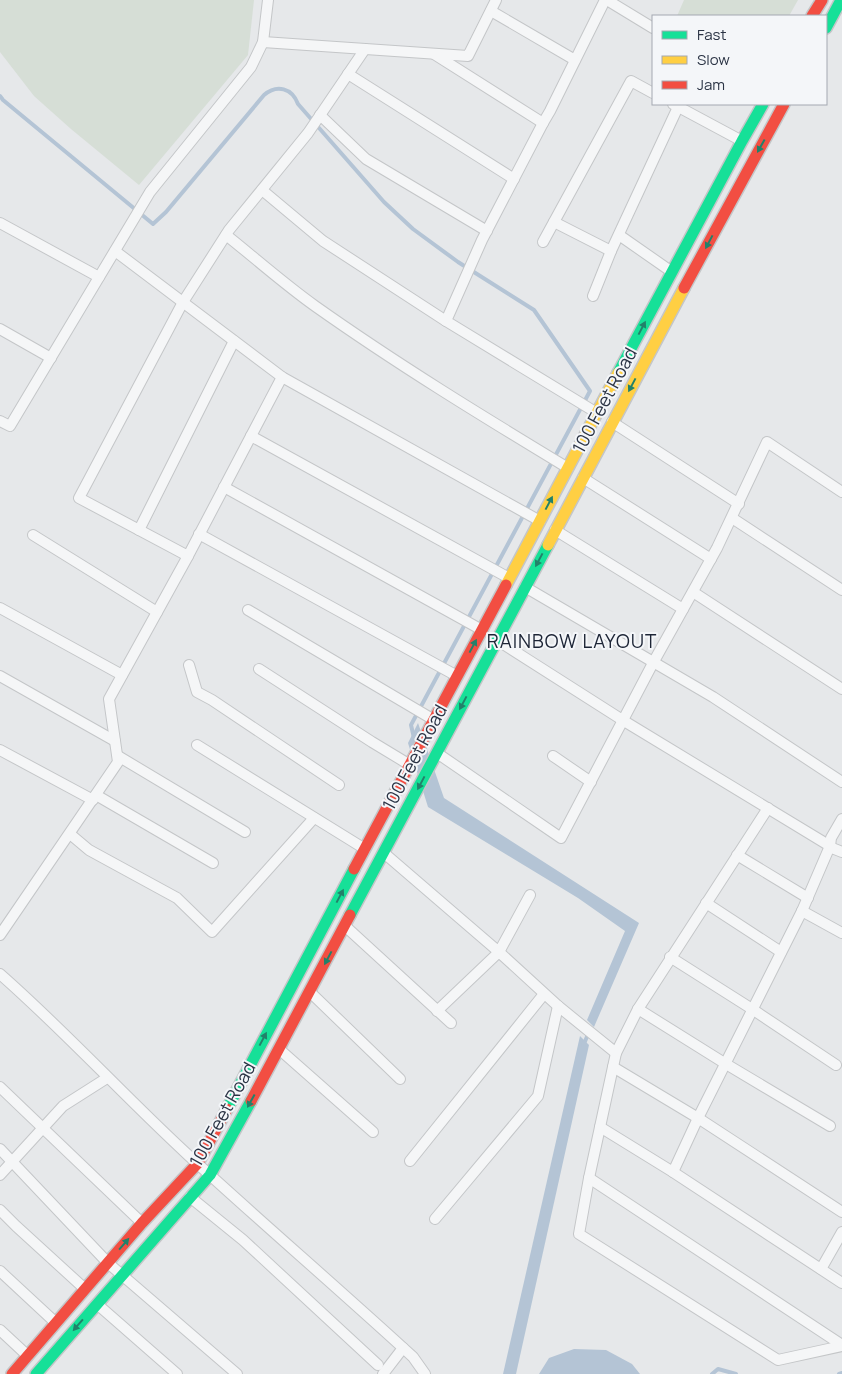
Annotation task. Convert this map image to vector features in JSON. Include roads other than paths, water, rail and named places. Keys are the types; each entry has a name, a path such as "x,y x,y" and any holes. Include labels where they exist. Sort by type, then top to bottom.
{"main road":[{"path":"813,15 822,0"},
{"path":"827,26 841,0"},
{"name":"100 Feet Road","path":"12,1374 142,1223 198,1163 762,105"},
{"name":"100 Feet Road","path":"36,1374 210,1175 310,992 612,422 783,105"}],"street":[{"path":"0,420 10,426 150,192 251,66 264,42 268,0"},
{"path":"264,42 468,56 496,0"},
{"path":"446,321 487,231 606,0 652,27"},
{"path":"491,11 575,60"},
{"path":"188,556 79,498 183,302 226,235 308,133 365,49"},
{"path":"434,54 543,123"},
{"path":"348,74 514,179"},
{"path":"543,242 631,81 652,92"},
{"path":"593,296 675,105 742,141"},
{"path":"320,115 366,159 487,231"},
{"path":"262,190 323,241 446,321 597,413"},
{"path":"554,222 611,251"},
{"path":"0,223 99,277"},
{"path":"619,234 672,272"},
{"path":"226,235 313,304 386,354 568,468"},
{"path":"115,251 282,377 540,521"},
{"path":"0,329 51,358"},
{"path":"139,530 234,340"},
{"path":"0,935 118,762 109,699 188,556 282,377"},
{"path":"612,422 739,504"},
{"path":"251,436 509,578"},
{"path":"437,753 561,838 653,663 711,559 739,504 767,442 842,492"},
{"path":"583,478 711,559"},
{"path":"224,487 482,630"},
{"path":"732,518 842,590"},
{"path":"555,530 683,609"},
{"path":"199,534 457,676"},
{"path":"33,535 157,612"},
{"path":"525,587 713,697 842,782"},
{"path":"693,592 842,689"},
{"path":"0,608 122,675"},
{"path":"248,610 434,720"},
{"path":"497,640 624,721 832,848 842,852"},
{"path":"189,665 197,692 212,700 339,785"},
{"path":"259,668 410,765"},
{"path":"0,676 115,741"},
{"path":"198,745 365,849"},
{"path":"0,750 94,797 213,863"},
{"path":"118,756 246,832"},
{"path":"553,756 591,782"},
{"path":"768,808 670,957 638,1009 616,1053 579,1234 778,1360 842,1345"},
{"path":"70,834 89,850 177,898 212,932 314,818"},
{"path":"673,1172 698,1118 802,911 832,838 842,819"},
{"path":"384,853 499,952 544,994 616,1053"},
{"path":"737,855 808,898"},
{"path":"436,1011 499,952 530,895"},
{"path":"706,903 781,952"},
{"path":"802,911 842,933"},
{"path":"345,926 451,1023"},
{"path":"670,957 836,1065"},
{"path":"0,974 36,1005 107,1078 190,1157 413,1357 425,1374"},
{"path":"310,992 400,1079"},
{"path":"410,1161 544,994"},
{"path":"436,1219 538,1096 558,1006"},
{"path":"638,1009 830,1126"},
{"path":"279,1049 373,1132"},
{"path":"613,1067 698,1118 842,1212"},
{"path":"0,1176 62,1106 107,1078"},
{"path":"0,1087 142,1223"},
{"path":"600,1126 842,1283"},
{"path":"0,1149 108,1263 236,1374"},
{"path":"589,1178 842,1345"},
{"path":"190,1197 250,1246 380,1369 403,1348"},
{"path":"0,1210 85,1289"},
{"path":"821,1269 842,1232"},
{"path":"0,1271 56,1323"},
{"path":"96,1304 177,1374"},
{"path":"0,1330 28,1356"}],"water":[{"path":"418,723 444,798 639,923 594,1027 587,1020 625,931 578,898 428,807 408,743"},
{"path":"580,1036 589,1045 516,1374 503,1374"},
{"path":"574,1349 606,1350 632,1364 640,1374 539,1374 549,1358"}],"waterway":[{"path":"0,96 153,224 166,212 264,95 274,90 284,89 292,94 298,104 384,202 413,229 458,262 534,310 590,391 411,725 414,738"},
{"path":"583,1046 589,1032"},
{"path":"712,1374 718,1369 736,1374"}],"district":[{"name":"RAINBOW LAYOUT","path":"572,641"}]}
